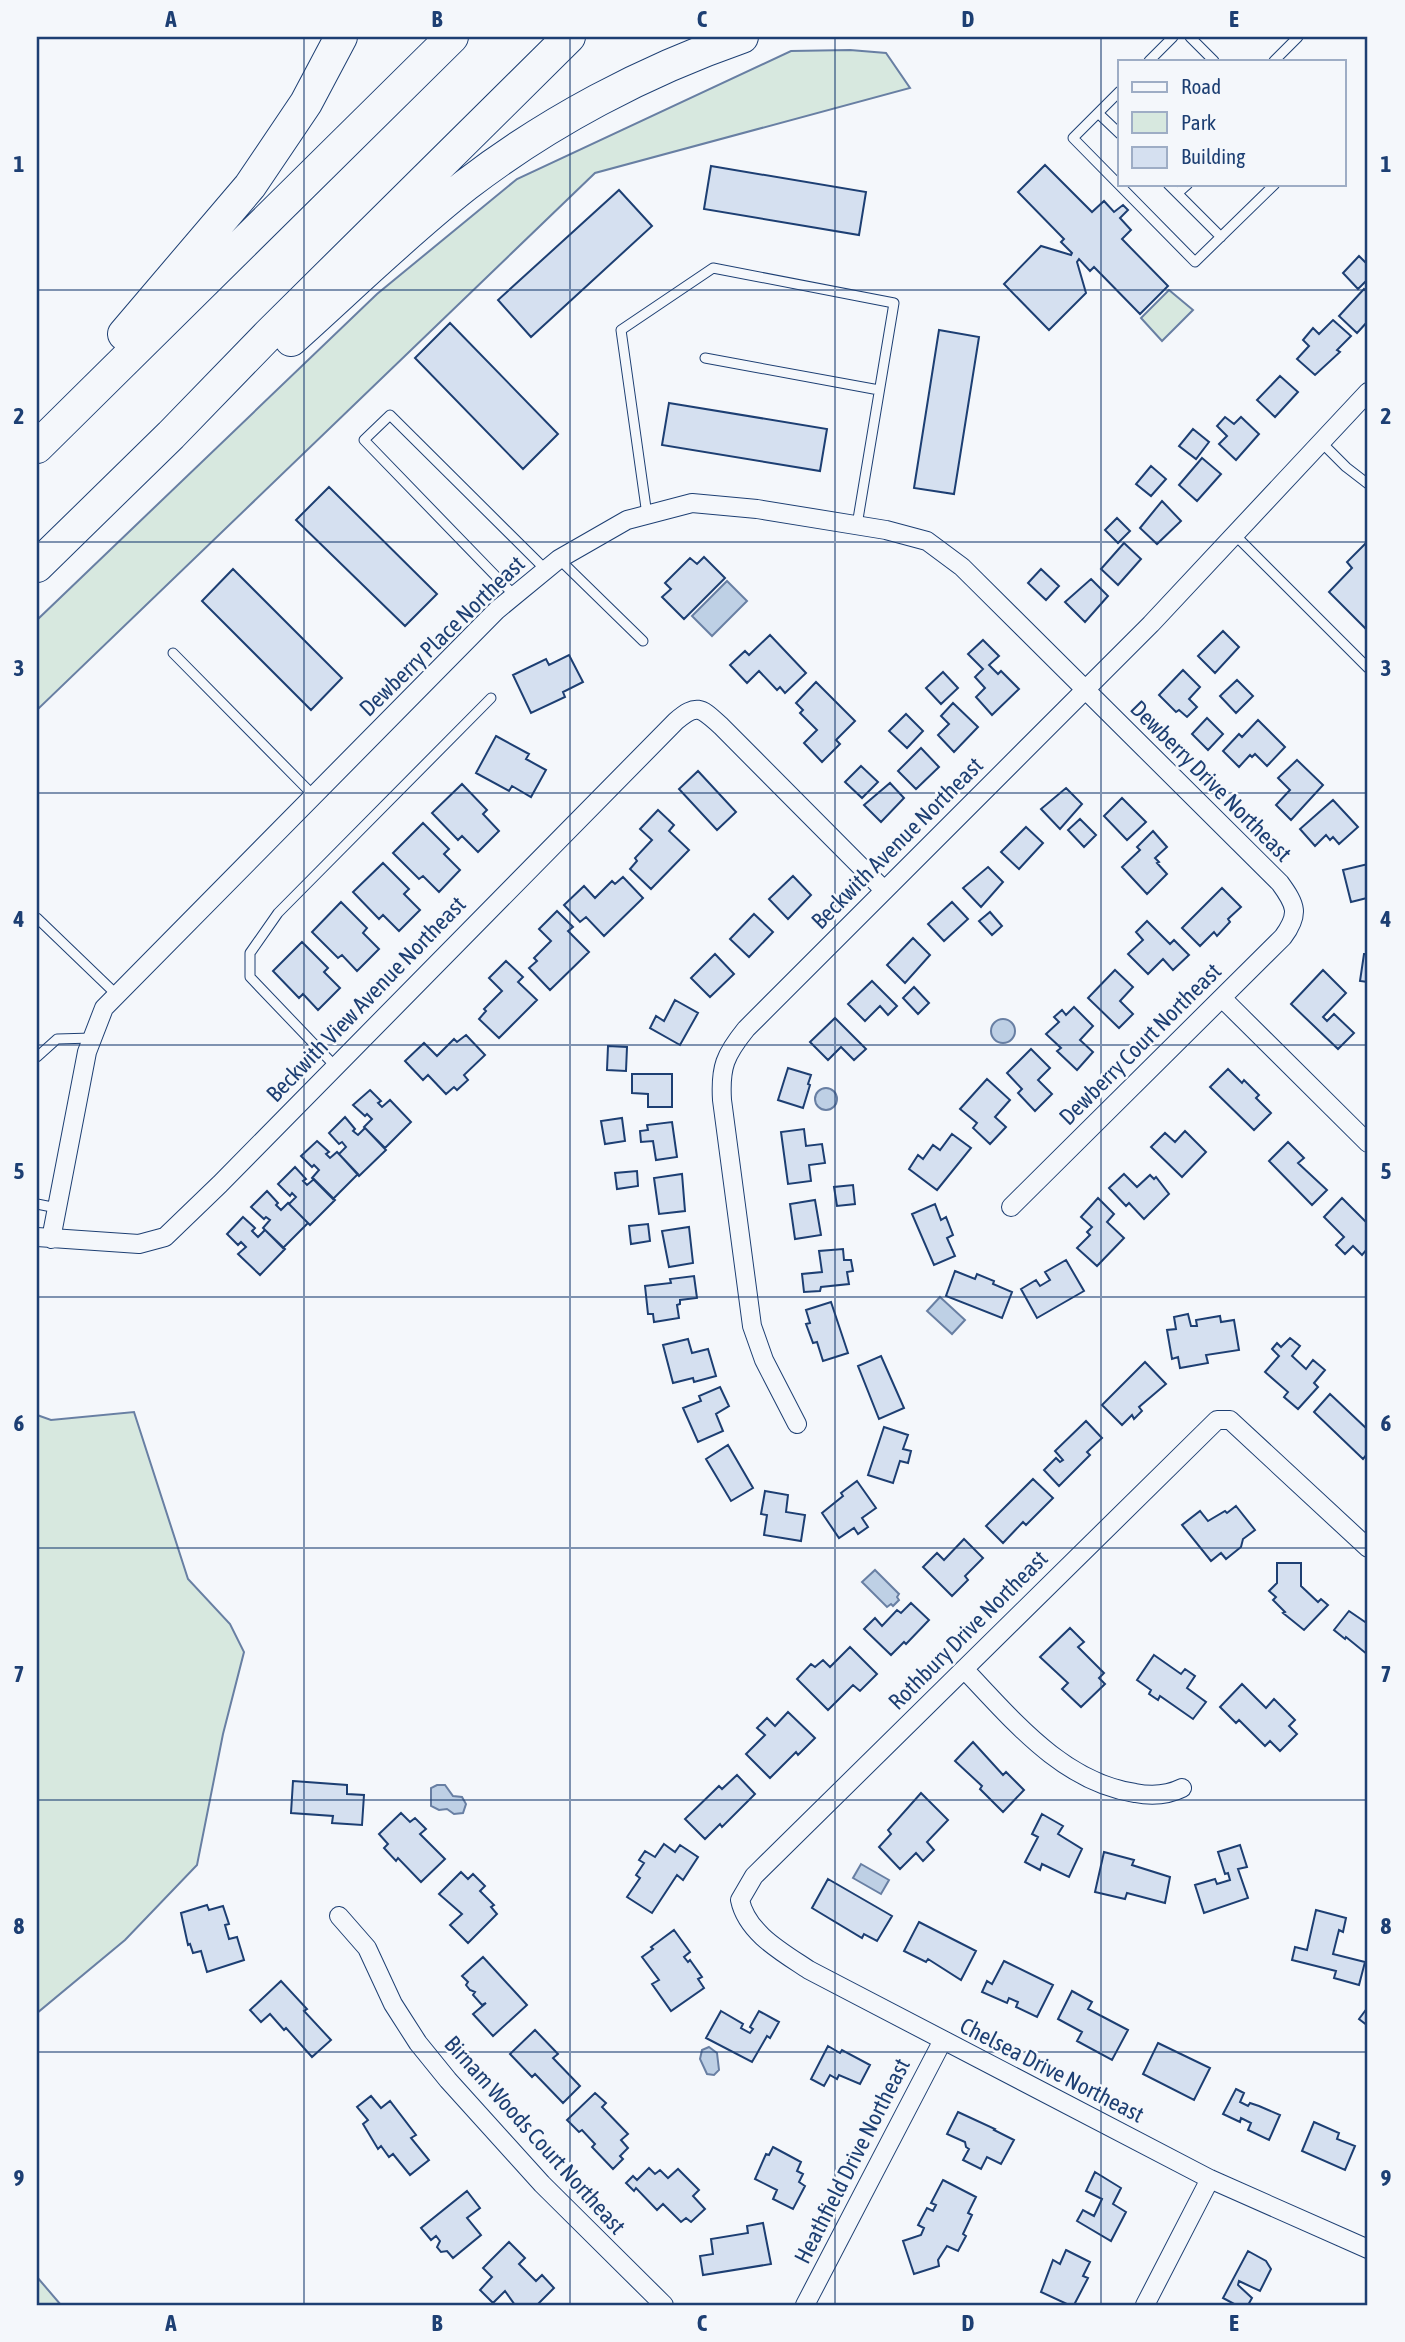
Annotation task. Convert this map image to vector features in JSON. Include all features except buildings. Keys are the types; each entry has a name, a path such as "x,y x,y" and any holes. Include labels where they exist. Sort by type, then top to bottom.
{"highway":[{"path":"37,438 250,186 306,103 341,37"},
{"path":"37,447 452,37"},
{"path":"37,566 172,435 269,334 569,37"},
{"path":"172,435 253,373 437,209 488,170 600,100 677,62 742,37"}],"street":[{"name":"Beckwith Avenue Northeast","path":"797,1424 764,1360 752,1326 722,1100 722,1069 729,1052 746,1029 1175,599 1368,392"},
{"name":"Dewberry Place Northeast","path":"44,1238 57,1208 87,1052 103,1009 497,610 552,565 627,520 692,503 757,509 857,525 927,541 962,567 1085,690"},
{"name":"Dewberry Drive Northeast","path":"1085,690 1280,883 1292,900 1295,911"},
{"name":"Beckwith View Avenue Northeast","path":"44,1238 139,1244 165,1237 652,744 680,717 697,708 721,726 884,890"},
{"name":"Dewberry Court Northeast","path":"1011,1207 1283,936 1290,927 1295,911"},
{"path":"1223,998 1368,1143"},
{"name":"Rothbury Drive Northeast","path":"740,1899 754,1876 1217,1420 1230,1420 1241,1429 1368,1548"},
{"path":"964,1669 1035,1743 1073,1770 1112,1790 1151,1796 1173,1793 1182,1788"},
{"name":"Chelsea Drive Northeast","path":"740,1899 743,1914 752,1926 776,1948 809,1970 1210,2179 1368,2249"},
{"name":"Birnam Woods Court Northeast","path":"339,1916 367,1948 393,2004 418,2043 448,2080 542,2184 664,2305"},
{"name":"Heathfield Drive Northeast","path":"805,2305 943,2040"},
{"path":"1145,2305 1210,2179"}],"lane":[{"path":"1150,60 1173,37"},
{"path":"1190,37 1213,60"},
{"path":"1275,60 1298,37"},
{"path":"1118,93 1073,138 1118,184"},
{"path":"1098,113 1118,132"},
{"path":"1120,186 1195,262 1273,186"},
{"path":"1170,186 1221,237"},
{"path":"1178,193 1186,186"},
{"path":"646,515 621,330 713,268 894,303 857,525"},
{"path":"705,358 880,390"},
{"path":"515,596 364,440 390,415 552,565 643,641"},
{"path":"1320,441 1368,484"},
{"path":"1234,534 1368,668"},
{"path":"173,653 314,796"},
{"path":"335,1066 250,977 250,953 278,913 491,698"},
{"path":"37,918 117,995"},
{"path":"37,1057 57,1039 92,1038"},
{"path":"37,1204 57,1208"}],"green space":[{"path":"850,50 886,53 910,88 595,173 37,710 37,620 377,294 517,179 791,51"},
{"path":"1169,290 1193,310 1162,341 1141,318"},
{"path":"134,1412 188,1579 230,1624 244,1652 223,1734 197,1865 125,1940 37,2013 37,1415 51,1420"},
{"path":"37,2277 61,2305 37,2305"}],"water":[{"path":"727,581 747,601 712,636 692,616"},
{"path":"1003,1019 1012,1022 1015,1031 1012,1040 1003,1043 994,1040 991,1031 994,1022"},
{"path":"826,1088 834,1091 837,1099 834,1107 826,1110 818,1107 815,1099 818,1091"},
{"path":"940,1297 965,1320 952,1334 927,1311"},
{"path":"875,1570 899,1594 899,1600 893,1606 891,1604 887,1607 862,1582"},
{"path":"445,1785 453,1796 462,1797 466,1804 463,1813 454,1814 447,1809 439,1810 431,1806 431,1788"},
{"path":"861,1864 889,1880 881,1894 853,1878"},
{"path":"709,2047 717,2053 719,2070 714,2075 707,2074 700,2059 702,2050"}]}
